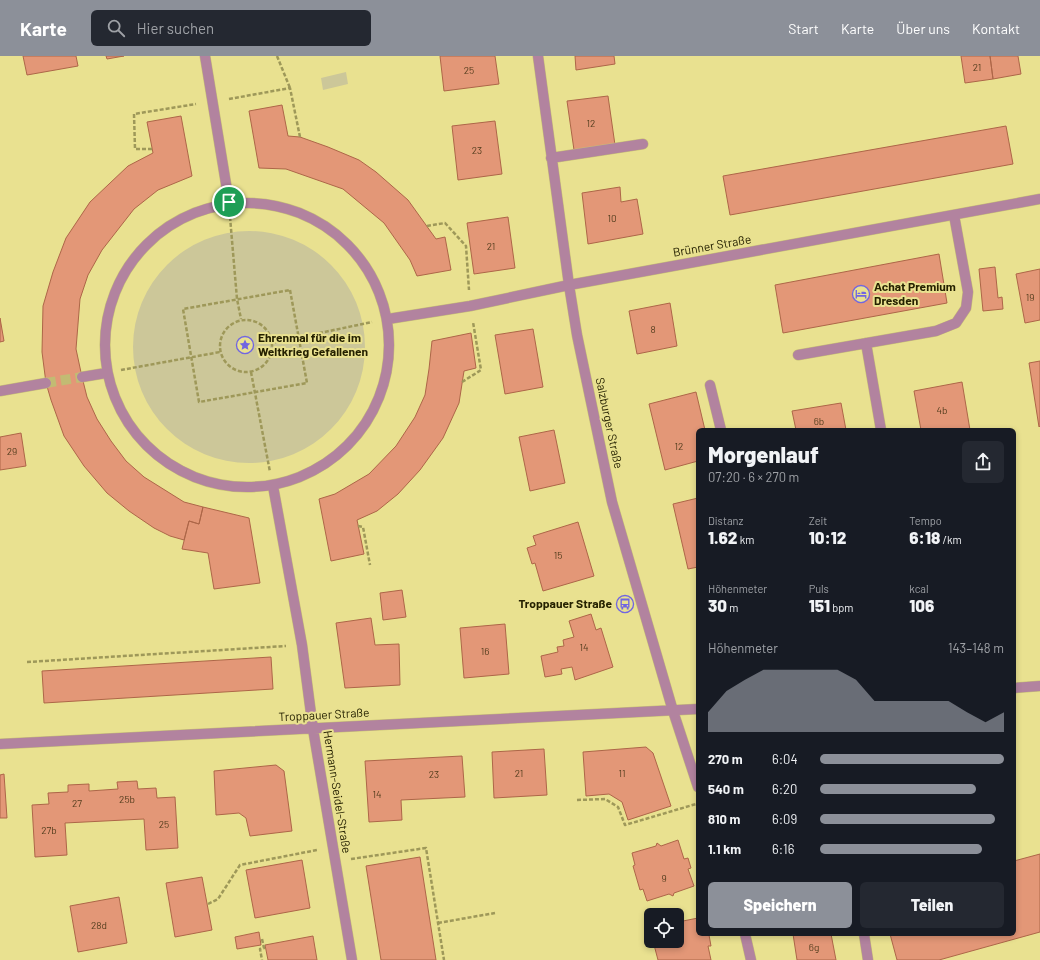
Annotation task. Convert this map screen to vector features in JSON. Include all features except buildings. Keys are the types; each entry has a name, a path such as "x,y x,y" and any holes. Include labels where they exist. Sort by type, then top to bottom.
{"street":[{"path":"205,56 229,202"},
{"name":"Salzburger Straße","path":"538,56 551,158 577,335 612,502 673,711 696,780"},
{"path":"551,158 643,144"},
{"name":"Brünner Straße","path":"388,319 470,306 569,286 1040,199"},
{"path":"229,202 272,203 313,217 349,243 374,278 388,319 389,364 376,407 351,444 315,471 273,486 228,487 185,474 149,450 122,414 106,373 105,326 118,281 146,243 184,216 229,202"},
{"path":"798,355 936,331 956,323 966,308 968,292 954,215"},
{"path":"866,343 881,428"},
{"path":"82,377 106,373"},
{"path":"0,391 46,383"},
{"path":"710,385 721,428"},
{"name":"Hermann-Seidel-Straße","path":"273,486 302,645 352,960"},
{"path":"1016,688 1040,686"},
{"name":"Troppauer Straße","path":"0,744 696,709"},
{"path":"745,936 750,960"},
{"path":"864,936 868,960"}],"path":[{"path":"277,56 290,88 300,137"},
{"path":"152,149 135,149 134,114 290,88"},
{"path":"229,202 237,299 241,319"},
{"path":"427,226 445,223 466,246 470,306 481,370 462,382"},
{"path":"290,290 307,383 199,402 183,309 237,299 290,290"},
{"path":"241,319 258,322 265,327 270,334 272,343 272,350 269,358 259,369 251,372 243,372 232,368 223,360 219,344 221,335 226,328 233,322 241,319"},
{"path":"272,343 388,319"},
{"path":"106,373 220,352"},
{"path":"251,372 273,486"},
{"path":"358,526 363,527 370,565"},
{"path":"27,662 302,645"},
{"path":"577,800 605,799 618,807 625,825 696,804"},
{"path":"208,904 218,900 240,865 333,847"},
{"path":"365,857 426,848 444,960"},
{"path":"438,923 495,913"},
{"path":"262,939 264,948 260,949 262,960"}],"shaded area":[{"path":"346,72 348,84 323,90 321,78"},
{"path":"249,231 283,236 293,240 304,245 331,265 351,292 356,303 360,313 365,347 360,381 356,391 351,402 331,429 304,449 293,454 283,458 249,463 215,458 205,454 194,449 167,429 147,402 142,391 138,381 133,347 138,313 142,303 147,292 167,265 194,245 205,240 215,236"}],"tunnel":[{"path":"46,383 82,377"}],"place":[{"name":"Achat Premium Dresden","path":"861,294"},
{"name":"Ehrenmal für die im Weltkrieg Gefallenen","path":"245,345"},
{"name":"Troppauer Straße","path":"625,604"}],"route":[{"path":"229,202 272,203 313,217 349,243 374,278 388,319 389,364 376,407 351,444 315,471 273,486 228,487 185,474 149,450 122,414 106,373 105,326 118,281 146,243 184,216 229,202"}]}
